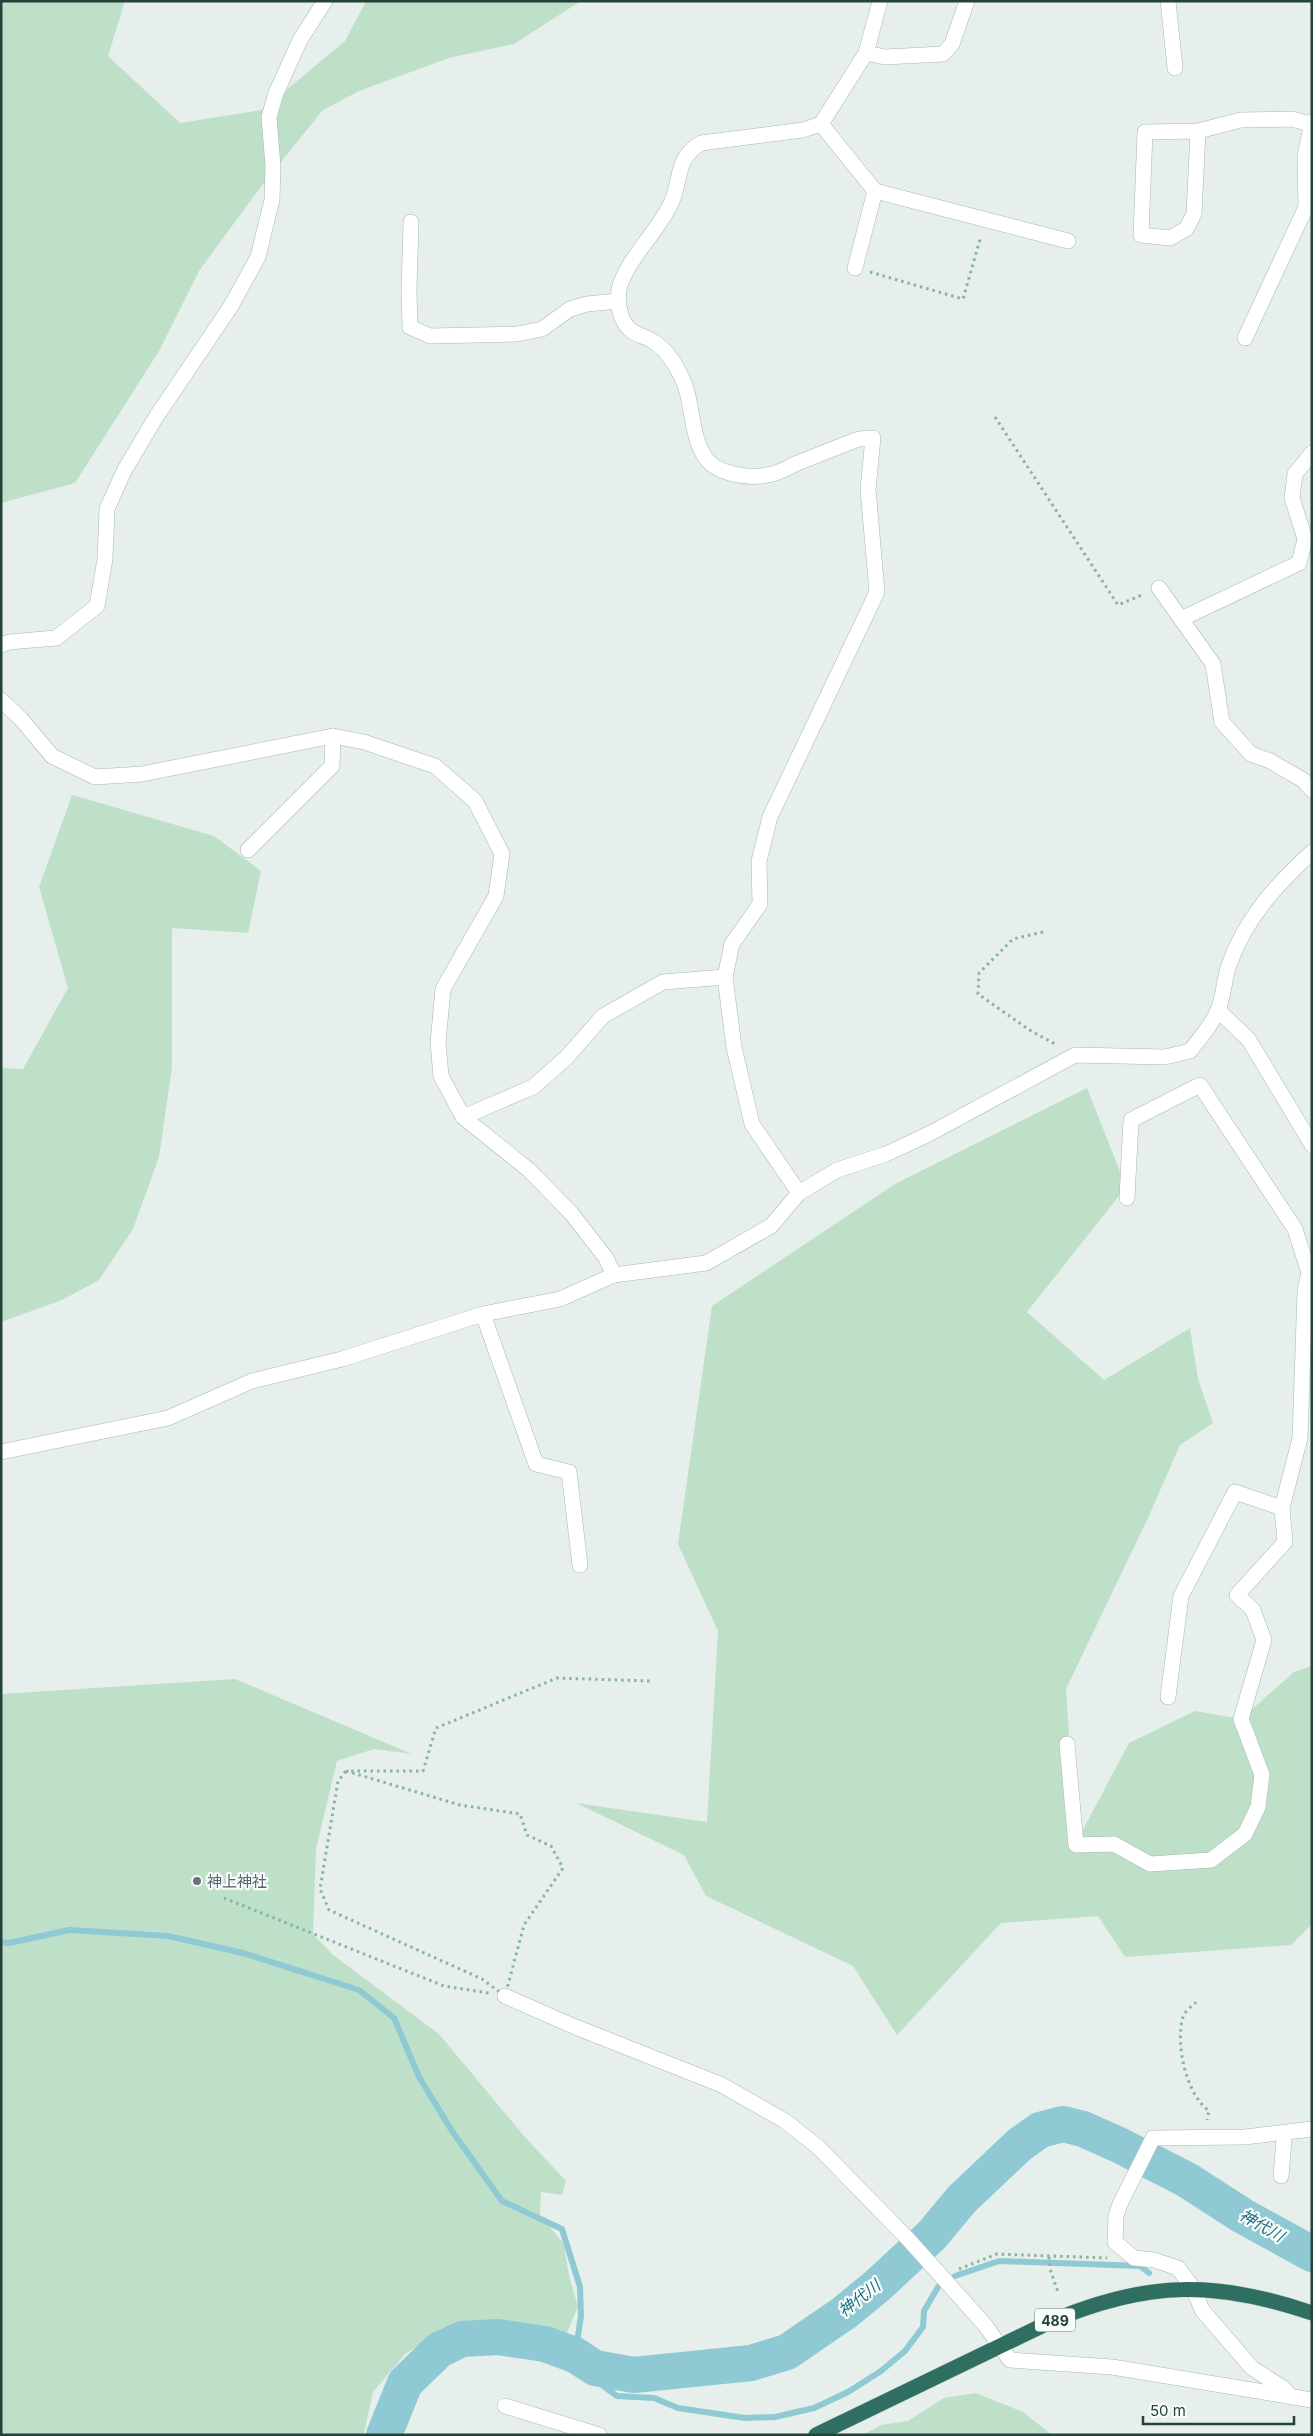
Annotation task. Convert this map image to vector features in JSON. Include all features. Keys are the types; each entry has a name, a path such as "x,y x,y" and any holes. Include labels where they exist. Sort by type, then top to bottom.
{"highway":[{"name":"489","path":"816,2435 1092,2304 1133,2294 1193,2288 1249,2294 1312,2313"}],"street":[{"path":"1,645 9,642 56,638 97,606 105,559 107,509 124,471 166,401 231,306 258,257 272,200 274,166 268,117 276,93 300,40 325,1"},
{"path":"799,1193 752,1124 734,1046 725,977 732,944 760,904 760,860 770,817 877,592 868,490 873,438 858,439 768,475 746,476 712,466 705,458 698,441 681,376 672,361 657,343 633,333 623,318 618,301 620,285 627,270 665,216 673,199 682,162 690,150 701,143 803,130 821,124 866,53 880,1"},
{"path":"866,53 885,57 943,54 952,44 967,1"},
{"path":"1168,1 1174,68"},
{"path":"1198,131 1194,214 1186,230 1170,238 1141,235 1145,132 1198,131 1241,120 1292,119 1311,123 1305,156 1309,207 1245,338"},
{"path":"821,124 876,191 986,218 1068,241"},
{"path":"855,268 876,191"},
{"path":"411,222 410,327 430,336 517,334 542,329 570,309 586,304 618,301"},
{"path":"1181,619 1299,563 1305,540 1292,498 1295,474 1312,453"},
{"path":"1159,588 1213,664 1222,722 1252,754 1270,761 1304,780 1312,790"},
{"path":"1,700 21,719 52,756 95,777 142,774 332,736 364,742 435,766 475,801 502,854 496,896 443,989 438,1043 441,1076 463,1118 529,1170 571,1213 606,1258 614,1275"},
{"path":"248,850 332,766 332,736"},
{"path":"1,1452 168,1418 252,1380 342,1359 483,1314 560,1299 614,1275 706,1263 770,1226 799,1193 838,1170 886,1154 929,1134 1075,1055 1165,1057 1190,1051 1209,1027 1218,1010 1229,965 1254,913 1282,879 1312,852"},
{"path":"463,1118 533,1087 566,1058 603,1016 663,982 725,977"},
{"path":"1218,1010 1249,1040 1312,1145"},
{"path":"1067,1744 1076,1845 1114,1844 1150,1864 1211,1860 1245,1834 1258,1807 1262,1775 1241,1720 1264,1640 1253,1610 1237,1594 1285,1542 1282,1508 1300,1438 1309,1273 1294,1230 1200,1085 1131,1120 1127,1198"},
{"path":"483,1314 536,1464 569,1472 580,1565"},
{"path":"1168,1697 1181,1596 1235,1492 1282,1508"},
{"path":"505,1996 573,2026 722,2085 778,2117 818,2147 908,2239 989,2330 1010,2360 1112,2367 1312,2400"},
{"path":"1290,2396 1283,2388 1252,2368 1202,2310 1193,2288 1178,2268 1154,2260 1134,2258 1114,2242 1116,2216 1153,2138 1245,2137 1312,2129"},
{"path":"1281,2176 1283,2133"},
{"path":"505,2406 599,2435"}],"path":[{"path":"855,268 963,299 986,218"},
{"path":"995,417 1118,605 1159,588"},
{"path":"1043,932 1013,939 979,973 978,994 1031,1031 1075,1055"},
{"path":"346,1771 423,1771 436,1728 557,1678 650,1681"},
{"path":"346,1771 338,1781 320,1889 329,1910 482,1979 505,1996"},
{"path":"346,1771 460,1804 520,1814 528,1835 551,1846 563,1868 524,1925 505,1996"},
{"path":"224,1898 444,1986 505,1996"},
{"path":"1196,2002 1184,2015 1179,2044 1188,2076 1201,2105 1210,2111 1203,2137"},
{"path":"942,2276 997,2254 1049,2258 1134,2258"},
{"path":"1049,2258 1050,2269 1058,2292"}],"green space":[{"path":"1,1 125,1 108,56 180,123 262,110 345,41 366,1 581,1 514,44 449,58 359,91 322,111 257,192 199,271 159,351 75,483 1,503"},
{"path":"72,795 214,836 261,871 248,933 172,928 172,1067 159,1157 133,1229 99,1280 62,1300 1,1322 1,1068 23,1069 68,988 39,887"},
{"path":"1087,1088 1126,1187 1027,1312 1104,1380 1190,1328 1198,1379 1213,1423 1180,1445 1147,1520 1066,1689 1076,1843 1129,1743 1195,1711 1241,1719 1294,1672 1312,1666 1312,1924 1291,1945 1125,1957 1098,1916 1001,1923 897,2035 853,1966 706,1896 684,1855 576,1803 707,1822 718,1631 678,1544 712,1306 895,1184"},
{"path":"235,1679 412,1754 374,1749 337,1761 316,1849 313,1934 333,1955 439,2034 524,2136 566,2181 562,2195 541,2192 540,2215 564,2244 569,2276 578,2307 565,2337 507,2325 449,2327 405,2354 373,2392 364,2433 361,2435 1,2435 1,1694"},
{"path":"976,2393 1023,2412 1052,2435 862,2435 881,2425 908,2421 944,2398"}],"waterway":[{"path":"1,1942 9,1943 69,1930 168,1936 243,1953 359,1990 394,2018 419,2077 452,2131 502,2201 562,2229 580,2287 581,2316 575,2355"},
{"name":"神代川","path":"384,2435 405,2383 439,2350 462,2339 498,2337 545,2344 575,2355 595,2368 634,2375 751,2363 787,2352 844,2313 877,2286 932,2235 962,2199 1019,2145 1040,2130 1063,2124 1083,2129 1119,2145 1187,2180 1243,2216 1312,2254"},
{"path":"955,2276 999,2261 1140,2266 1149,2273"},
{"path":"595,2368 602,2385 617,2396 654,2398 678,2408 745,2418 775,2417 814,2408 848,2392 881,2371 905,2351 923,2327 924,2311 938,2287"}],"place":[{"name":"神上神社","path":"197,1881"}]}
